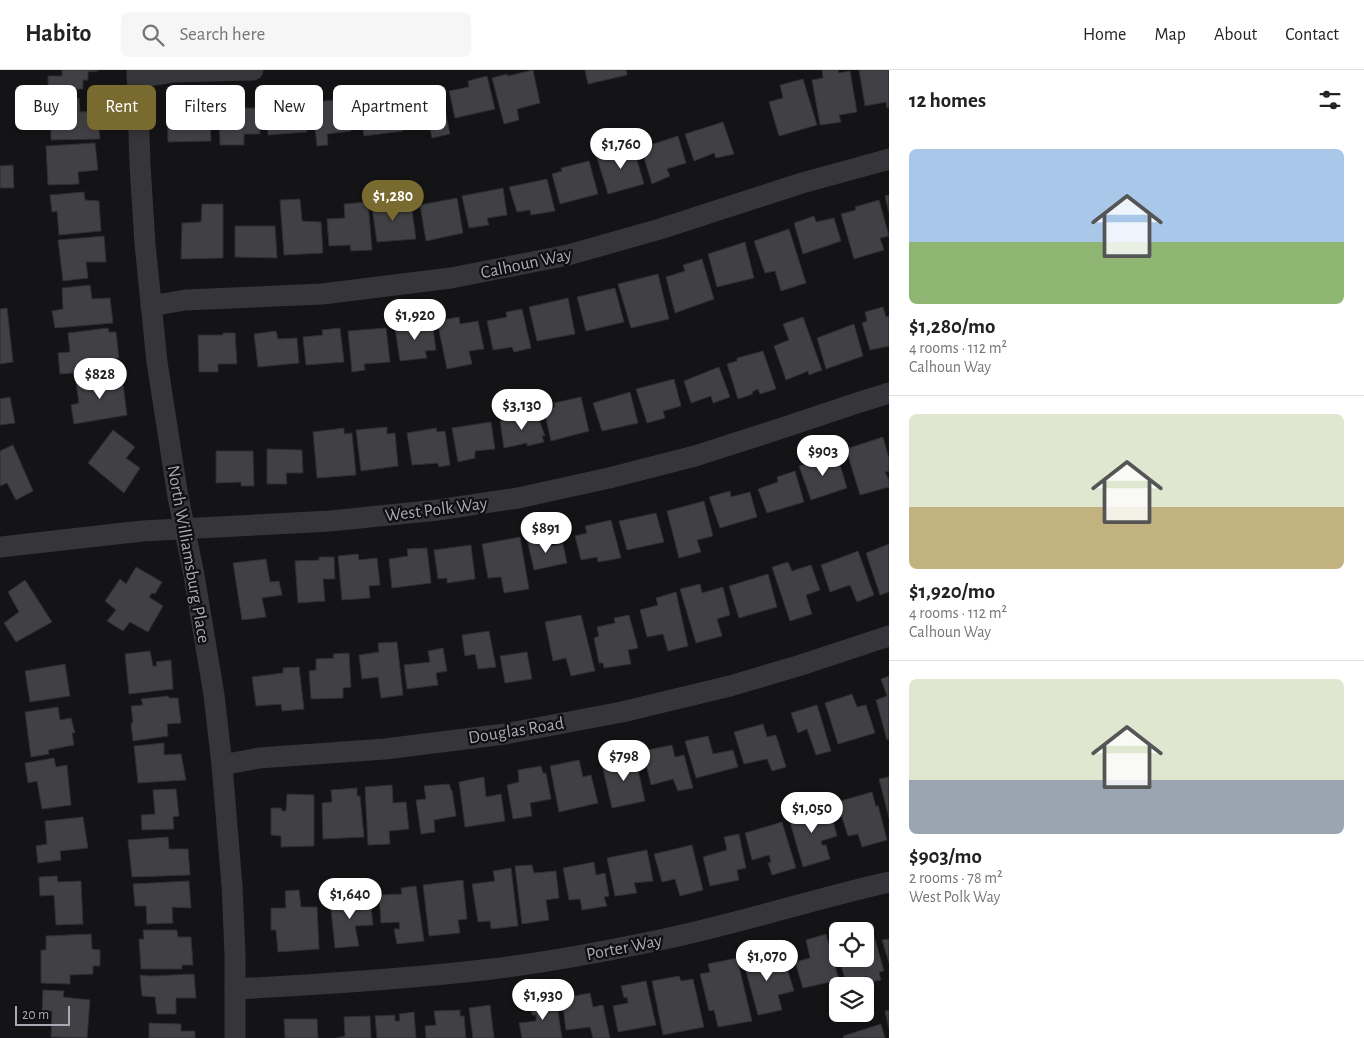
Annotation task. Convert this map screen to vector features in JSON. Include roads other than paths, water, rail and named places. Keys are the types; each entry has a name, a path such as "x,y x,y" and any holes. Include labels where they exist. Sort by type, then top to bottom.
{"street":[{"path":"137,74 253,70"},
{"name":"North Williamsburg Place","path":"137,74 140,165 151,306 178,497 194,575 214,695 222,765 232,886 235,1038"},
{"name":"Calhoun Way","path":"151,306 185,300 322,294 451,278 568,255 660,229 802,183 889,159"},
{"name":"West Polk Way","path":"0,547 142,530 330,521 438,510 518,498 609,478 695,456 889,393"},
{"name":"Douglas Road","path":"222,765 259,758 384,749 505,734 622,712 784,671 889,636"},
{"name":"Porter Way","path":"235,990 353,983 466,972 556,960 727,925 889,882"}]}
